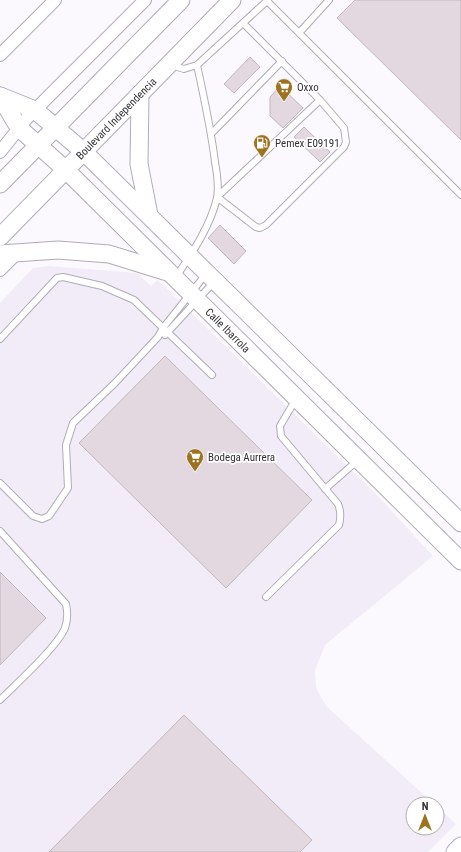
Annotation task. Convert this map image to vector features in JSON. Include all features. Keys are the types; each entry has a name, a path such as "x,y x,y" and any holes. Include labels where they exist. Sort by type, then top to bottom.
{"main road":[{"path":"0,184 181,0"},
{"name":"Boulevard Independencia","path":"0,237 232,0"},
{"path":"140,94 139,164 149,215"},
{"name":"Calle Ibarrola","path":"0,96 35,110 84,152 461,523"},
{"name":"Calle Ibarrola","path":"0,96 19,128 66,170 461,560"},
{"path":"0,254 58,250 109,254 172,275"},
{"path":"455,852 461,846"}],"street":[{"path":"0,152 35,110 145,0"},
{"path":"0,55 53,1"},
{"path":"0,270 17,253"}],"lane":[{"path":"299,33 329,0"},
{"path":"169,64 184,69 197,65 268,1 461,195"},
{"path":"217,197 256,227 260,228 266,225 344,147 346,142 344,128 320,100 244,24"},
{"path":"211,134 282,61"},
{"path":"172,275 190,256 210,219 217,197 217,174 211,134 197,65"},
{"path":"217,197 320,100"},
{"path":"0,339 57,278 63,277 102,286 122,293 134,300 212,375"},
{"path":"0,483 33,516 42,519 49,516 68,488 66,445 69,431 74,423 115,383 158,337 163,328 194,297 211,277"},
{"path":"158,337 168,334 194,297 211,277"},
{"path":"266,597 339,525 340,510 325,489 281,436 280,426 296,398"},
{"path":"325,489 359,459"},
{"path":"0,531 66,604 69,615 65,629 56,642 0,700"}],"shaded area":[{"path":"49,266 137,273 151,286 158,280 379,497 433,556 325,645 315,670 316,688 326,706 425,796 405,796 405,836 444,836 428,852 0,852 0,303 33,268"},
{"path":"445,814 456,824 445,835"}],"building":[{"path":"355,0 461,0 461,140 337,18"},
{"path":"250,57 260,67 234,93 224,84"},
{"name":"Oxxo","path":"280,86 303,108 283,128 270,116 270,97"},
{"path":"304,127 330,152 320,162 294,137"},
{"path":"220,225 246,251 234,264 208,238"},
{"name":"Bodega Aurrera","path":"165,356 312,500 226,588 79,443"},
{"path":"0,572 46,618 0,665"},
{"path":"184,715 312,840 300,852 49,852"}],"place":[{"name":"Oxxo","path":"284,102"},
{"name":"Pemex E09191","path":"262,158"},
{"name":"Bodega Aurrera","path":"195,472"}]}
